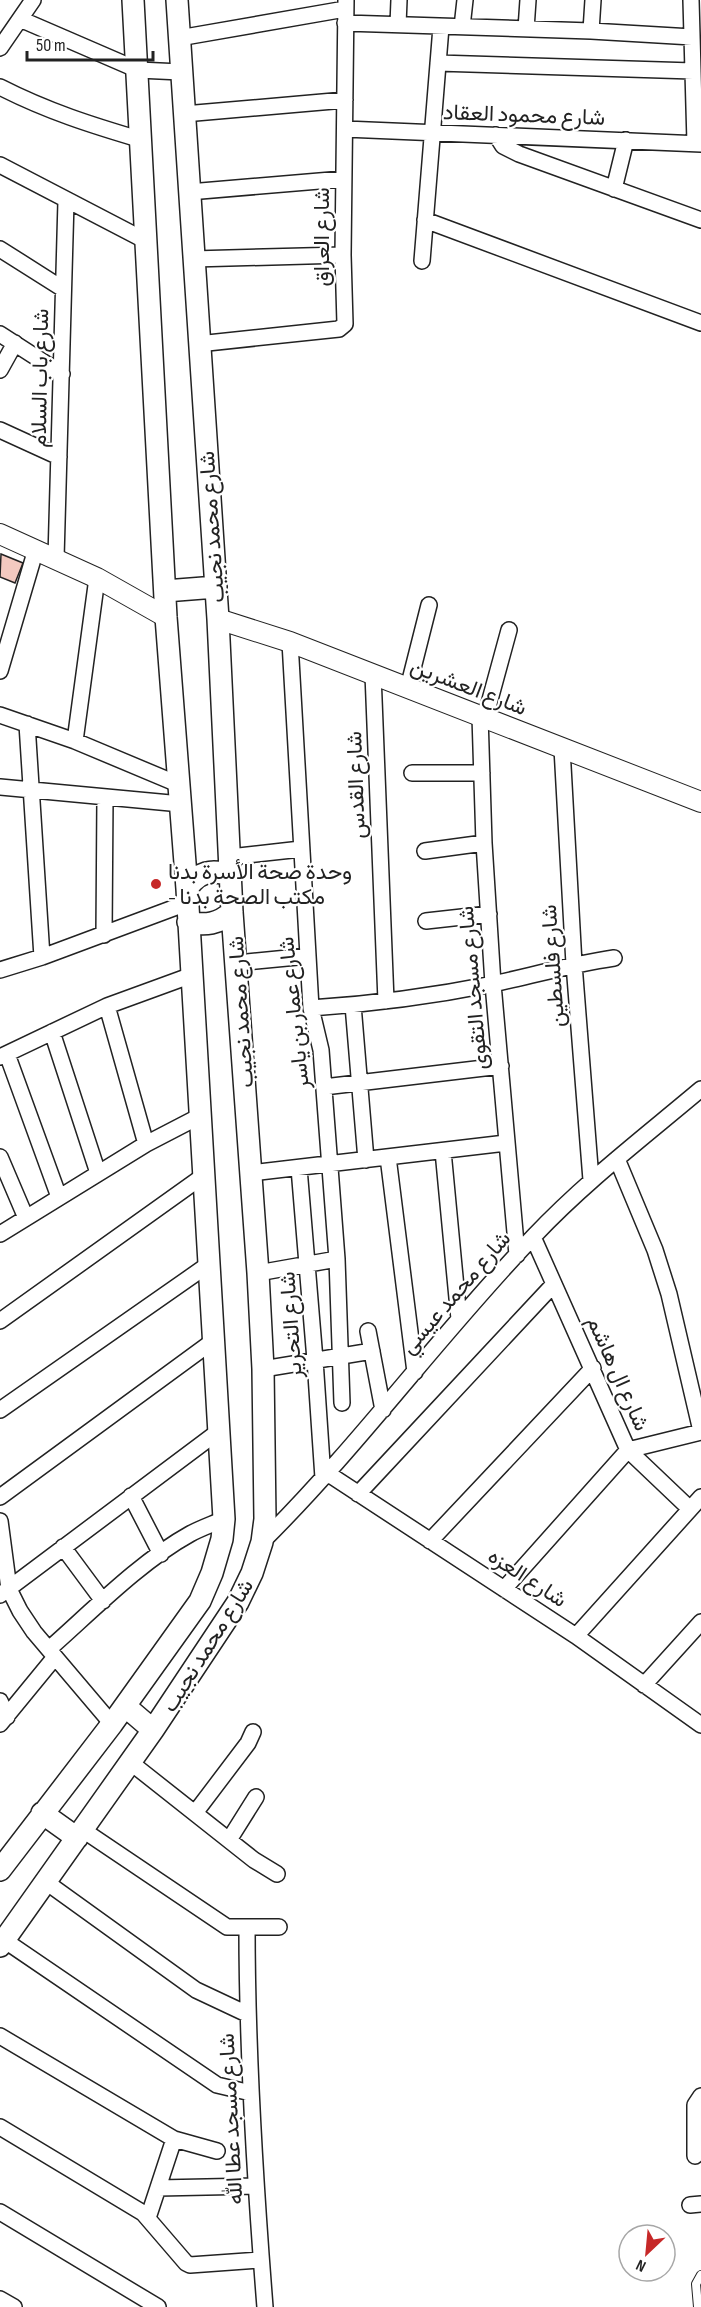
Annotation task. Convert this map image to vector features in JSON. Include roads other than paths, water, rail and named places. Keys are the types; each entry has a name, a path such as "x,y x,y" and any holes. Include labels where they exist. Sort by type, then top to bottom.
{"main road":[{"name":"شارع محمد نجيب","path":"0,1870 112,1724 200,1601 212,1573 222,1539 224,1519 181,795 166,617 148,242 133,0"},
{"name":"شارع محمد نجيب","path":"2,1943 153,1730 238,1602 252,1573 262,1542 265,1519 263,1369 258,1273 232,912 218,619 177,0"},
{"path":"165,591 216,586"},
{"path":"230,867 223,872 206,872 191,881 187,904 200,925 223,920 232,912"},
{"path":"125,1706 153,1730"},
{"path":"42,1813 80,1834"}],"street":[{"path":"0,48 18,16 14,0"},
{"path":"398,25 399,0"},
{"path":"462,27 465,0"},
{"path":"526,29 528,0"},
{"path":"591,32 593,0"},
{"path":"691,0 698,143"},
{"path":"179,38 345,11 398,25 692,37"},
{"name":"شارع العراق","path":"198,344 342,328 345,324 343,255 345,11"},
{"path":"18,16 138,70 181,72"},
{"path":"422,261 441,27"},
{"path":"438,63 693,71"},
{"path":"0,87 33,104 77,122 142,140"},
{"path":"184,114 345,100"},
{"name":"شارع محمود العقاد","path":"345,129 698,143"},
{"path":"496,135 503,146 519,154 701,220"},
{"path":"614,189 626,140"},
{"path":"0,165 148,242"},
{"path":"189,192 344,179"},
{"name":"شارع باب السلام","path":"56,558 66,201"},
{"path":"425,220 701,323"},
{"path":"0,249 63,289"},
{"path":"193,259 343,255"},
{"path":"0,334 62,374"},
{"path":"0,370 15,343"},
{"path":"0,430 59,457"},
{"path":"0,534 98,578 166,617"},
{"path":"0,671 36,549"},
{"path":"75,741 98,578"},
{"path":"408,688 429,605"},
{"name":"شارع العشرين","path":"218,619 290,642 701,802"},
{"name":"شارع مسجد التقوى","path":"508,630 482,717 484,843 493,984 517,1255"},
{"name":"شارع عمار بن ياسر","path":"290,642 311,1008 321,1050 337,1259 342,1403"},
{"name":"شارع القدس","path":"373,674 386,1001"},
{"path":"0,715 75,741 181,795"},
{"path":"27,724 42,957"},
{"name":"شارع فلسطين","path":"562,748 574,964 591,1180"},
{"path":"412,773 483,773"},
{"path":"0,787 105,797 181,795"},
{"path":"104,935 105,797"},
{"path":"425,850 484,843"},
{"path":"230,867 301,849"},
{"path":"0,970 187,904"},
{"path":"426,921 489,914"},
{"path":"237,963 308,956"},
{"path":"311,1008 386,1001 493,984 574,964 614,958"},
{"path":"59,1197 3,1055 107,1006 192,975"},
{"path":"353,1005 366,1160"},
{"path":"107,1006 146,1144"},
{"path":"52,1032 98,1173"},
{"path":"324,1087 501,1066"},
{"name":"شارع محمد عيسي","path":"262,1542 383,1410 459,1319 533,1237 591,1180 701,1089"},
{"path":"0,1234 146,1144 200,1116"},
{"path":"251,1173 506,1143"},
{"path":"443,1151 459,1319"},
{"path":"0,1157 26,1218"},
{"path":"388,1157 415,1372"},
{"path":"504,1589 628,1449 701,1432 669,1294 655,1250 617,1159"},
{"name":"شارع التحرير","path":"299,1168 325,1475"},
{"path":"0,1321 203,1176"},
{"name":"شارع ال هاشم","path":"533,1237 628,1449 690,1509"},
{"path":"258,1273 337,1259"},
{"path":"0,1410 209,1264"},
{"path":"358,1494 554,1284"},
{"path":"368,1331 383,1410"},
{"path":"0,1497 213,1341"},
{"path":"263,1369 372,1351"},
{"path":"430,1541 593,1368"},
{"path":"5,1592 219,1431"},
{"name":"شارع العزه","path":"325,1475 358,1494 576,1636 701,1725"},
{"path":"131,1496 161,1554"},
{"path":"576,1636 701,1497"},
{"path":"3,1721 52,1653 103,1601 161,1554 189,1535 224,1519"},
{"path":"0,1521 5,1592 52,1653 112,1724"},
{"path":"63,1547 103,1601"},
{"path":"644,1684 701,1622"},
{"path":"0,1701 3,1721"},
{"path":"195,1814 248,1743 253,1732"},
{"path":"130,1762 263,1867 277,1874"},
{"path":"228,1840 256,1797"},
{"path":"80,1834 218,1922 227,1926 247,1928 279,1927"},
{"path":"46,1882 196,1990 247,2014"},
{"name":"شارع مسجد عطا الله","path":"247,1928 247,2014 255,2186 265,2307"},
{"path":"2,1943 217,2085 251,2093"},
{"path":"0,2036 174,2139 217,2151"},
{"path":"695,2156 695,2105 701,2096"},
{"path":"0,2127 143,2213 182,2259 190,2265 261,2260"},
{"path":"148,2218 174,2139"},
{"path":"158,2188 255,2186"},
{"path":"0,2212 158,2307"},
{"path":"0,2299 14,2307"}],"lane":[{"path":"698,2307 696,2284 701,2276"}],"place":[{"name":"وحدة صحة الأسرة بدنا - مكتب الصحة بدنا","path":"156,884"}]}
